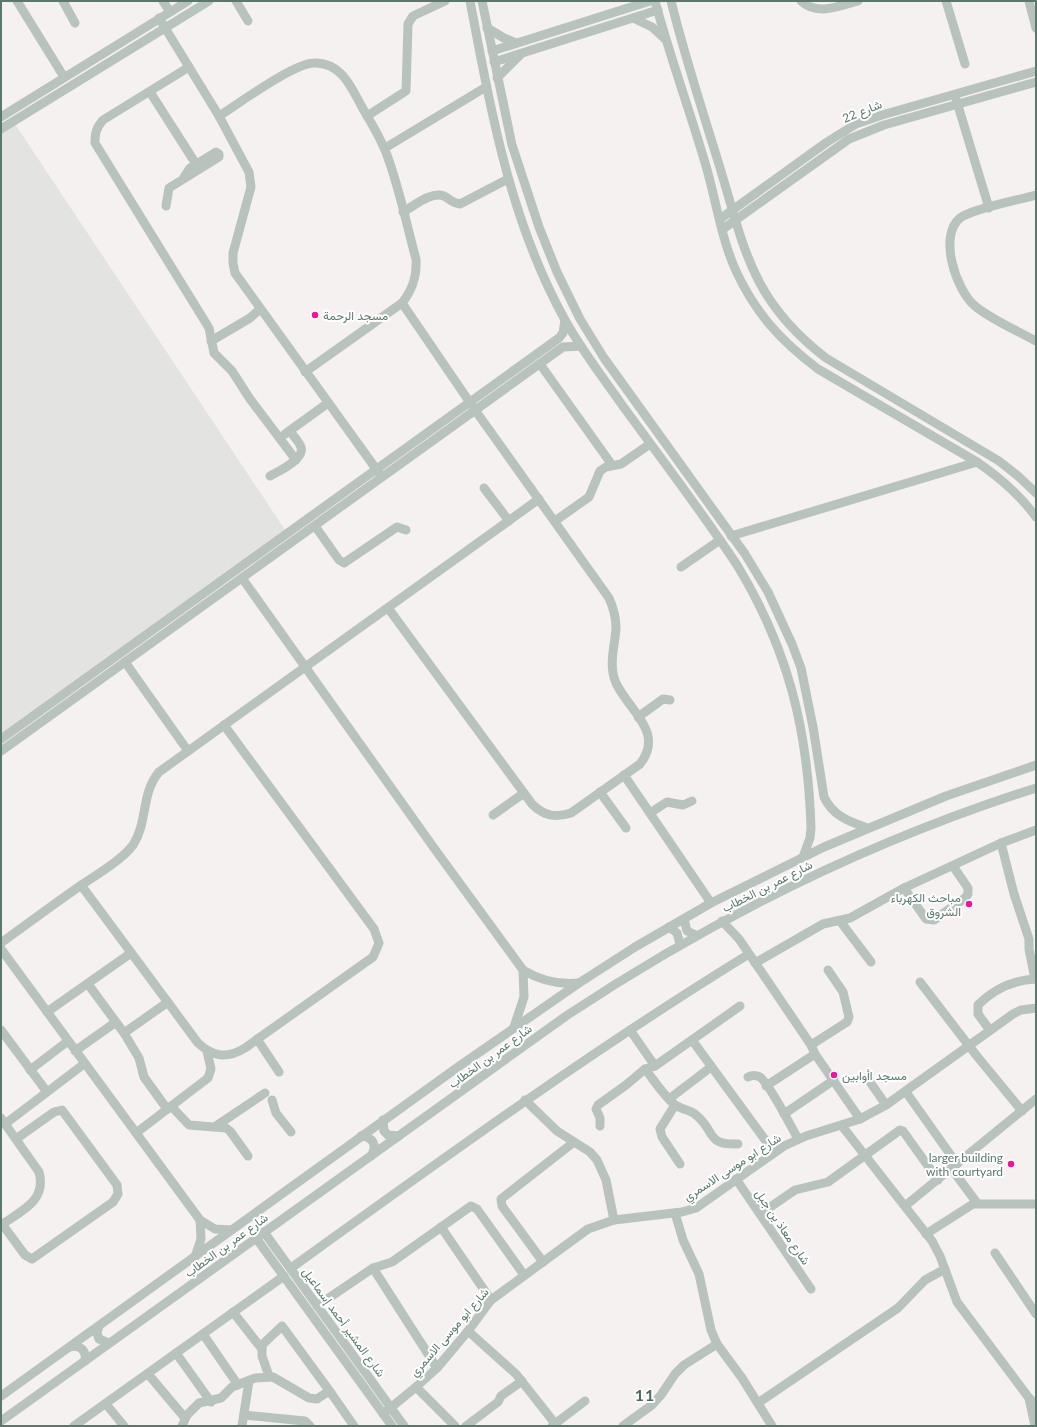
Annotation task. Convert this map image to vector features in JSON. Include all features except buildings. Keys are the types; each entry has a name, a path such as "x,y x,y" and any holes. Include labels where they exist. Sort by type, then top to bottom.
{"street":[{"path":"17,1 64,77"},
{"path":"63,1 75,23"},
{"path":"164,1 170,12"},
{"path":"1,117 188,1"},
{"path":"1,129 209,1"},
{"path":"236,1 248,21"},
{"path":"367,116 406,91 408,24 413,16 445,1"},
{"path":"470,1 486,87 508,179 525,232 546,282 565,320 581,346 720,540 753,591 768,621 785,665 803,741 811,828 810,838 803,857"},
{"path":"482,1 512,146 538,227 570,298 592,339 757,572 780,615 801,668 813,727 824,797 828,806 835,813 845,820 866,828"},
{"path":"492,51 631,4 650,1"},
{"path":"671,1 681,41 746,254 764,293 776,311 805,342 826,358 870,386 999,461 1036,493"},
{"path":"800,1 807,6 817,9 838,7 858,1"},
{"path":"946,1 965,64"},
{"path":"1029,1 1036,28"},
{"path":"494,62 633,18 657,5 736,270 766,322 795,351 818,369 863,397 976,462 995,475 1034,512"},
{"path":"159,18 219,116 249,172 251,187 233,253 235,273 260,310 382,478"},
{"path":"633,18 652,27 667,41"},
{"path":"487,28 516,43"},
{"path":"497,78 522,53"},
{"path":"219,116 297,67 314,63 332,67 344,77 385,148 416,259 416,268 412,287 402,302 305,372"},
{"path":"189,67 103,120 98,126 95,135 95,143 209,328 214,353 232,370 250,399 296,460"},
{"name":"شارع 22","path":"720,219 844,130 875,117 1036,71"},
{"name":"شارع 22","path":"723,229 854,136 884,125 1036,82"},
{"path":"385,148 486,87"},
{"path":"150,92 200,164 183,179 169,188 166,206"},
{"path":"955,94 989,208"},
{"path":"403,212 433,195 440,194 455,204 460,204 508,179"},
{"path":"1036,195 965,215 954,224 951,231 950,247 962,290 975,306 1036,341"},
{"path":"525,232 531,233 538,227"},
{"path":"533,251 536,245 543,244 546,246"},
{"path":"388,608 524,793 540,812 550,816 561,816 571,813 640,764 646,756 650,739 647,730 620,689 613,674 612,657 616,627 614,612 609,598 475,410 402,302"},
{"path":"211,341 250,318 260,310"},
{"path":"1,739 559,338 563,333 565,320"},
{"path":"1,751 563,347 581,346"},
{"path":"540,364 612,465"},
{"path":"280,438 328,403"},
{"path":"630,416 640,408"},
{"path":"270,476 296,460 300,454 301,449 290,431"},
{"path":"555,521 589,497 600,471 612,465 621,464 650,444"},
{"path":"732,536 976,462"},
{"path":"484,488 509,521"},
{"path":"1,943 125,853 132,846 140,829 147,795 153,778 159,772 539,499"},
{"path":"315,526 339,560 344,563 397,527 406,530"},
{"path":"681,567 720,540"},
{"path":"242,578 523,970 536,978 550,982 564,984 579,983"},
{"path":"768,621 780,615"},
{"path":"125,662 188,751"},
{"path":"638,717 663,699 670,700"},
{"path":"81,885 198,1043 206,1051 216,1055 231,1055 236,1053 373,957 379,943 374,929 224,725"},
{"name":"شارع عمر بن الخطاب","path":"1,1396 195,1257 360,1136 514,1028 579,983 670,927 711,903 803,857 866,828 952,794 1036,765"},
{"path":"624,775 711,903"},
{"name":"شارع عمر بن الخطاب","path":"1,1421 566,1016 625,977 696,935 810,876 878,846 960,813 1036,788"},
{"path":"600,792 626,828"},
{"path":"494,815 524,793"},
{"path":"650,813 667,802 683,805 692,801"},
{"path":"755,963 823,924 850,918 904,888 1001,843 1036,830"},
{"path":"989,1029 978,1014 978,1005 990,995 1005,986 1035,979 1029,949 1029,939 1014,894 1001,843"},
{"path":"904,888 926,919 934,920 965,898 968,894 968,888 953,866"},
{"path":"684,919 687,931 696,935"},
{"path":"722,921 739,939 860,1119"},
{"path":"840,921 871,962"},
{"path":"670,927 677,933 680,944"},
{"path":"1,949 200,1220 215,1229 232,1230"},
{"path":"47,1012 132,953"},
{"path":"291,1268 525,1100 630,1030 749,954"},
{"path":"514,1028 524,997 523,970"},
{"path":"810,1045 846,1022 849,1017 844,996 828,970"},
{"path":"920,982 968,1046 1022,1111"},
{"path":"88,984 124,1033 139,1058 144,1077 169,1108 184,1123 194,1127 216,1126 230,1131 248,1156"},
{"path":"124,1033 168,1002"},
{"path":"600,1126 596,1107 645,1069 655,1066 740,1006"},
{"name":"شارع ابو موسى الاسمري","path":"383,1414 437,1368 468,1332 491,1300 588,1229 614,1220 696,1208 774,1152 798,1139 860,1119 906,1092 989,1029 1021,1010 1036,1008"},
{"path":"75,1051 116,1022"},
{"path":"1,1030 47,1092"},
{"path":"630,1030 655,1066"},
{"path":"257,1039 279,1072"},
{"path":"692,1040 774,1152"},
{"path":"30,1070 68,1041"},
{"path":"136,1133 208,1078 211,1069 206,1051"},
{"path":"766,1086 815,1054"},
{"path":"16,1139 54,1112 62,1110 117,1185 118,1194 113,1202 32,1259 25,1255 2,1225 32,1204 40,1189 39,1172 3,1121 47,1092 84,1064"},
{"path":"680,1164 662,1137 660,1129 672,1102 711,1067"},
{"path":"645,1069 672,1102 695,1114 719,1143 738,1144"},
{"path":"748,1077 758,1076 784,1114 798,1139"},
{"path":"784,1114 834,1080"},
{"path":"870,1082 886,1104"},
{"path":"216,1126 265,1092"},
{"path":"906,1092 977,1203"},
{"path":"272,1100 276,1113 291,1132"},
{"path":"525,1100 557,1131 590,1152 603,1169 614,1220"},
{"path":"904,1206 1036,1100"},
{"path":"383,1120 384,1131 388,1136 399,1136"},
{"path":"842,1126 936,1248 952,1290 965,1313 1033,1401 1034,1426"},
{"path":"760,1214 795,1190 828,1182 899,1130 902,1130 938,1180"},
{"path":"360,1136 366,1136 372,1140 374,1151 371,1156"},
{"path":"543,1262 502,1206 501,1199 574,1142"},
{"name":"شارع معاذ بن جبل","path":"736,1179 811,1289"},
{"path":"926,1234 965,1207 977,1203 1036,1204"},
{"path":"318,1306 373,1268 392,1262 469,1207 475,1207 524,1275"},
{"path":"674,1212 683,1240 700,1274 711,1330 717,1344 772,1426"},
{"path":"195,1257 200,1239 200,1220"},
{"path":"441,1227 491,1300"},
{"name":"شارع المشير أحمد إسماعيل","path":"264,1232 404,1426"},
{"name":"شارع المشير أحمد إسماعيل","path":"256,1238 392,1426"},
{"path":"995,1253 1035,1311"},
{"path":"373,1268 437,1368"},
{"path":"758,1403 898,1308 925,1280 945,1269"},
{"path":"74,1426 284,1276"},
{"path":"233,1312 262,1349 269,1376"},
{"path":"99,1326 97,1333 99,1339 109,1343"},
{"path":"262,1349 264,1341 282,1326 354,1426"},
{"path":"468,1332 500,1358 522,1381 554,1425 585,1402"},
{"path":"202,1334 238,1385"},
{"path":"623,1426 652,1404 661,1395 675,1374 684,1366 717,1344"},
{"path":"70,1346 77,1346 83,1349 86,1355 85,1361"},
{"path":"176,1353 211,1402"},
{"path":"148,1374 184,1422 199,1403 204,1401 211,1402 221,1398 232,1387 249,1380 269,1376 281,1380 309,1398 318,1398 326,1392 331,1393"},
{"path":"242,1426 249,1380"},
{"path":"466,1426 498,1402 501,1396 522,1381"},
{"path":"416,1387 455,1426"},
{"path":"106,1404 124,1426"},
{"path":"244,1415 305,1421 310,1426"}],"shaded area":[{"path":"11,118 289,536 1,743 1,124"}],"place":[{"name":"مسجد الرحمة","path":"315,315"},
{"name":"مباحث الكهرباء الشروق","path":"969,904"},
{"name":"مسجد اأوابين","path":"834,1075"},
{"name":"larger building with courtyard","path":"1011,1164"}],"district":[{"name":"11","path":"645,1394"}]}
